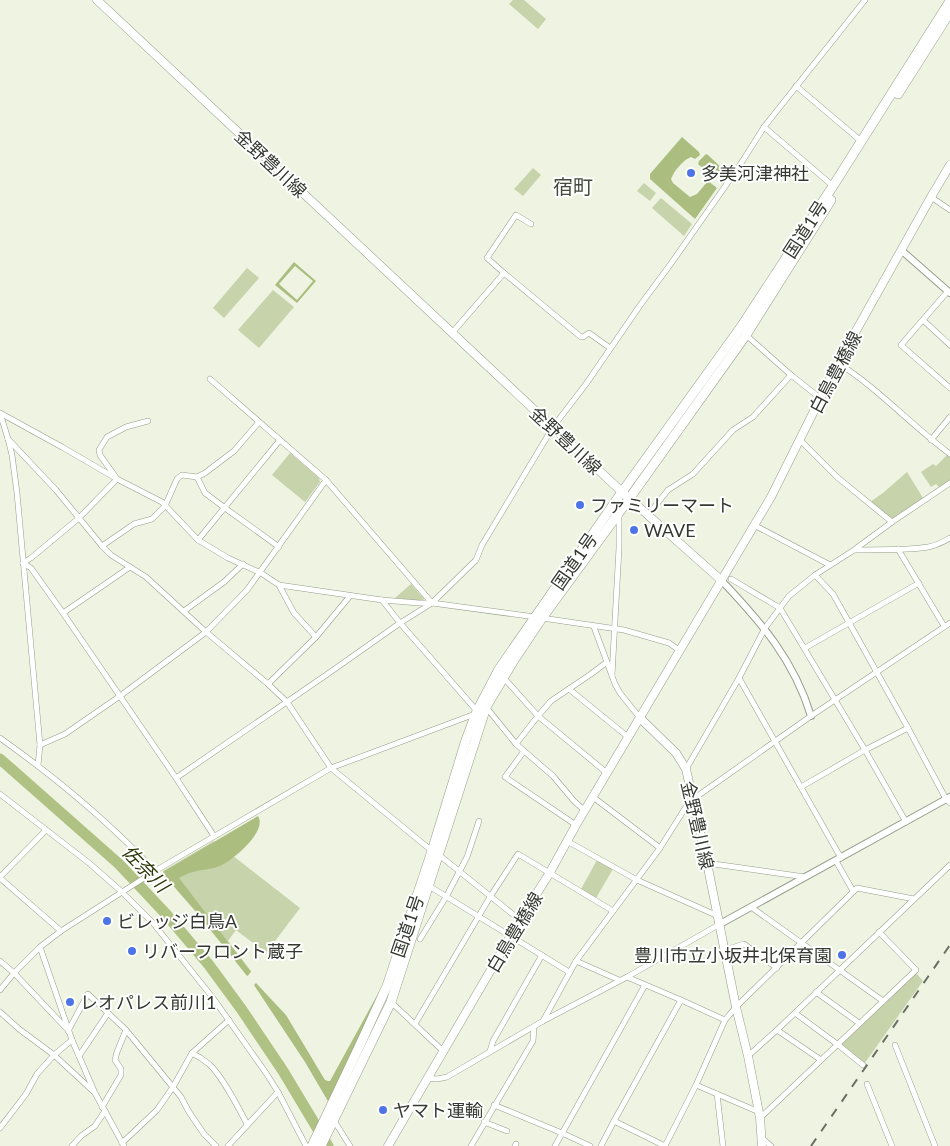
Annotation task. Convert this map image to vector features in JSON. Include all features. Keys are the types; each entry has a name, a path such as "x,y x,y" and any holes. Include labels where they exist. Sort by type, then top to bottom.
{"highway":[{"name":"国道1号","path":"312,1146 331,1116 391,1002 429,886 435,853 466,740 476,712 499,669 619,513 626,496 741,327 833,186 950,0"},
{"name":"国道1号","path":"321,1146 331,1116 387,986 486,707 539,617 746,335 950,12"}],"main road":[{"name":"金野豊川線","path":"97,0 626,496 721,580"},
{"name":"白鳥豊橋線","path":"721,580 771,497 838,363 950,165"},
{"path":"640,718 721,580"},
{"name":"金野豊川線","path":"640,718 676,753 686,769 748,1056 759,1115 762,1144"},
{"name":"白鳥豊橋線","path":"388,1146 520,920 549,874 584,810 640,718"}],"street":[{"path":"176,778 400,623 432,603 476,560 482,545 553,427 586,384 738,168 764,127 865,0"},
{"path":"796,86 861,141"},
{"path":"764,127 833,186"},
{"path":"931,197 950,210"},
{"path":"531,224 516,215 487,258 581,337 589,332 610,348"},
{"path":"901,250 949,292 901,345 950,388"},
{"path":"452,332 504,273"},
{"path":"923,320 950,345"},
{"path":"746,335 820,398"},
{"path":"838,363 867,384 931,440 950,454"},
{"path":"648,516 668,490 692,474 733,430 753,417 791,375"},
{"path":"210,379 326,480 432,603"},
{"path":"0,413 8,439 17,493 40,746 38,765"},
{"path":"0,413 117,479 162,502 198,540 279,585 382,600 418,604 432,603 539,617 615,629 669,643 679,650"},
{"path":"931,440 950,417"},
{"path":"117,479 100,455 99,450 107,437 126,427 148,421"},
{"path":"102,546 134,524 152,518 165,506 177,479 182,475 197,478 205,473 234,451 259,422"},
{"path":"8,439 56,490 111,555 146,577 287,702 331,768 520,920"},
{"path":"198,540 280,440"},
{"path":"800,440 836,477 892,522"},
{"path":"197,478 205,493 279,547"},
{"path":"23,563 79,518 117,479"},
{"path":"40,746 64,734 120,696 206,632 247,590 326,480"},
{"path":"686,769 739,678 765,628 789,596 815,575 950,483"},
{"path":"612,676 619,548 619,513"},
{"path":"754,525 830,565"},
{"path":"854,550 928,547 950,538"},
{"path":"898,549 944,626"},
{"path":"23,563 31,568 63,613 214,836"},
{"path":"184,611 224,582 243,564"},
{"path":"63,613 130,568"},
{"path":"427,1078 447,1077 543,1021 627,977 719,920 751,907 949,800 850,622 833,594 815,575"},
{"path":"732,579 780,608 836,699 906,822"},
{"path":"721,580 765,628 791,668 810,716"},
{"path":"805,648 919,584"},
{"path":"279,585 294,613 316,637"},
{"path":"268,684 316,637 350,596"},
{"path":"0,990 40,947 61,931 214,836 331,768 476,712 382,600"},
{"path":"543,1021 569,972 587,944 637,880 693,798 810,716 950,623"},
{"path":"594,627 615,684 640,718"},
{"path":"516,744 552,701 607,662"},
{"path":"503,677 538,716 607,773"},
{"path":"739,678 801,787 853,891"},
{"path":"569,689 628,737"},
{"path":"486,707 516,744 553,776 584,810"},
{"path":"801,787 908,728"},
{"path":"0,738 38,765 98,815 132,847 154,872"},
{"path":"524,750 505,776 576,825"},
{"path":"0,794 124,891 153,923 213,998 266,1072 306,1146"},
{"path":"593,797 660,848"},
{"path":"420,939 467,858 479,821"},
{"path":"46,830 0,878 61,931"},
{"path":"567,841 637,880 719,920"},
{"path":"415,1024 490,897 518,854 614,911"},
{"path":"707,863 806,877"},
{"path":"748,1056 950,865"},
{"path":"429,886 569,972"},
{"path":"614,1121 665,1146 696,1085 725,1020 736,1007 857,888 914,899"},
{"path":"751,907 882,1001"},
{"path":"696,1085 759,1115 821,1060 916,970 879,932"},
{"path":"725,950 744,944 776,968"},
{"path":"40,947 68,1031 95,1093 123,1145 157,1110 173,1087 192,1053 229,1020"},
{"path":"490,1052 493,1041 542,955"},
{"path":"0,961 14,973 68,1031"},
{"path":"576,961 619,980"},
{"path":"627,977 725,1020"},
{"path":"555,1146 645,985"},
{"path":"816,992 859,1023"},
{"path":"68,1031 88,994 126,1030 181,1096 204,1134 216,1146"},
{"path":"601,1146 682,1000"},
{"path":"391,1002 443,1051"},
{"path":"0,1012 54,1055 95,1093"},
{"path":"79,1056 108,1013"},
{"path":"795,1013 863,1065"},
{"path":"471,1146 533,1040 534,1027"},
{"path":"72,1146 81,1136 95,1126 121,1075 121,1069 115,1060 126,1030"},
{"path":"777,1030 821,1060"},
{"path":"0,1128 26,1094 37,1074 54,1055 72,1040"},
{"path":"895,1045 935,1146"},
{"path":"192,1053 210,1065 234,1100 247,1124"},
{"path":"867,1084 892,1146"},
{"path":"228,1146 278,1092"},
{"path":"717,1094 723,1146"},
{"path":"494,1105 590,1146"},
{"path":"331,1116 350,1146"},
{"path":"484,1122 507,1131"},
{"path":"762,1144 771,1146"}],"green space":[{"path":"513,0 524,0 546,19 538,29 509,4"},
{"path":"682,137 700,155 695,159 688,158 682,163 672,176 673,183 690,197 697,194 708,181 717,188 695,219 650,179 650,174"},
{"path":"706,154 723,169 717,178 713,177 698,164"},
{"path":"533,168 541,175 523,196 514,189"},
{"path":"644,183 656,193 650,201 637,191"},
{"path":"661,198 692,224 684,236 652,208"},
{"path":"294,262 316,281 297,303 275,285","holes":["295,266 313,281 297,300 279,284"]},
{"path":"247,268 259,278 224,318 213,308"},
{"path":"273,290 294,307 259,348 238,330"},
{"path":"290,453 319,478 320,482 305,502 272,475"},
{"path":"949,453 950,480 939,487 936,484 931,487 921,472 933,464 936,466"},
{"path":"907,472 923,498 893,519 890,519 870,502"},
{"path":"411,584 424,599 423,601 395,598"},
{"path":"258,816 260,822 254,837 233,858 220,866 191,872 179,878 251,972 247,976 163,872"},
{"path":"214,841 300,908 266,953 236,930 228,941 251,971 248,976 163,874 163,871"},
{"path":"597,860 613,869 596,898 581,889"},
{"path":"914,974 917,974 923,981 864,1064 841,1045 841,1042"},
{"path":"256,983 286,1015 325,1080 328,1081 330,1081 380,990 382,991 329,1103 305,1062 254,985"}],"waterway":[{"name":"佐奈川","path":"0,759 119,864 166,914 209,965 242,1010 283,1071 328,1146"}],"railway":[{"path":"811,1146 950,945"}],"place":[{"name":"多美河津神社","path":"691,173"},
{"name":"ファミリーマート","path":"580,505"},
{"name":"WAVE","path":"634,530"},
{"name":"ビレッジ白鳥A","path":"107,921"},
{"name":"リバーフロント蔵子","path":"132,951"},
{"name":"豊川市立小坂井北保育園","path":"842,955"},
{"name":"レオパレス前川1","path":"70,1002"},
{"name":"ヤマト運輸","path":"383,1110"}],"district":[{"name":"宿町","path":"573,186"}]}
